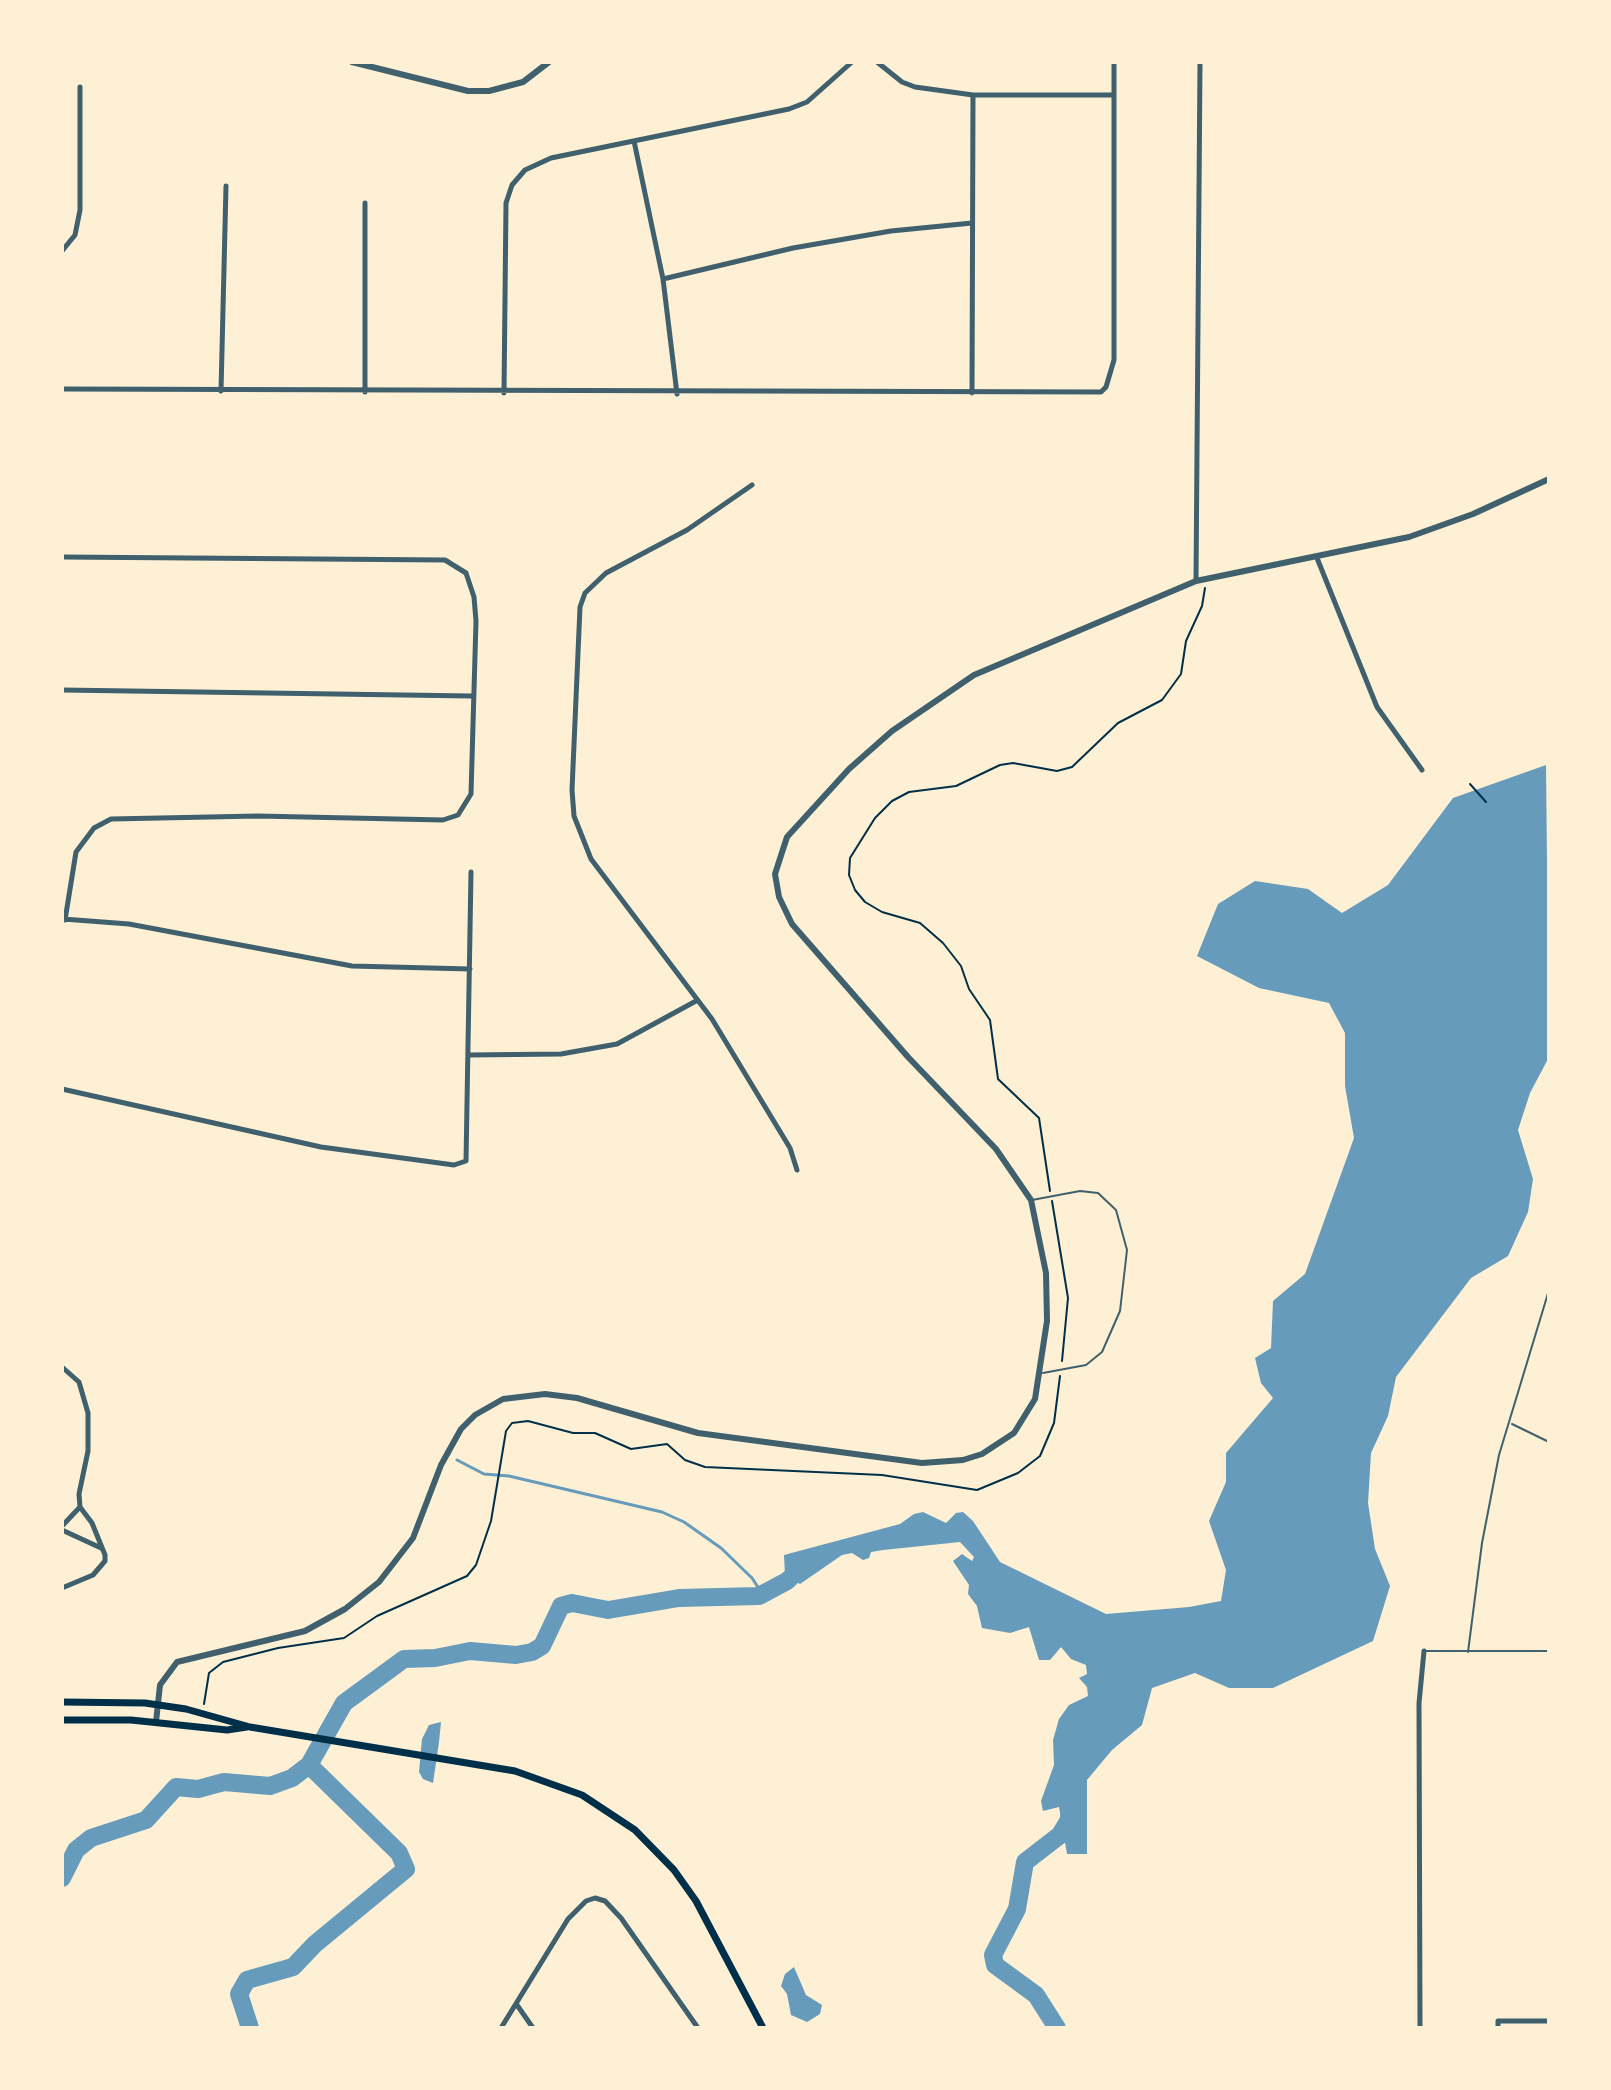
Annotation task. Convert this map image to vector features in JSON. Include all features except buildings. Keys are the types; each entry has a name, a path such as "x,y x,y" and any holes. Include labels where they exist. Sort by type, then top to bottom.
{"main road":[{"path":"62,1702 157,1704 225,1717 250,1727 539,1777 582,1795 635,1830 663,1857 696,1901 763,2028"},
{"path":"62,1720 156,1722 227,1730 250,1727"}],"street":[{"path":"352,62 468,91 489,91 523,82 549,62"},
{"path":"504,393 506,203 512,185 525,170 539,162 789,109 807,102 852,62"},
{"path":"877,62 915,87 973,95 1114,95"},
{"path":"62,389 1092,395 1106,387 1114,360 1114,62"},
{"path":"1196,581 1200,62"},
{"path":"62,251 75,235 80,210 80,87"},
{"path":"972,393 973,95"},
{"path":"634,141 663,279 677,394"},
{"path":"221,391 226,186"},
{"path":"365,203 365,392"},
{"path":"663,279 793,248 891,231 972,223"},
{"path":"156,1722 164,1675 177,1662 305,1631 366,1594 404,1554 441,1465 461,1429 489,1405 503,1399 534,1394 567,1397 657,1424 737,1440 922,1463 982,1454 1014,1433 1035,1399 1042,1373 1047,1321 1046,1273 1031,1200 996,1149 908,1057 792,924 779,897 777,862 787,837 849,769 892,731 974,675 1196,581 1364,548 1448,524 1549,479"},
{"path":"752,485 687,530 606,573 591,585 580,607 572,730 574,816 582,842 604,880 697,1000 751,1080 790,1148 797,1170"},
{"path":"62,557 452,562 466,573 474,597 471,794 458,815 443,820 258,816 111,819 94,828 76,852 63,920 129,924 352,966 470,969"},
{"path":"1317,558 1377,707 1422,770"},
{"path":"62,690 471,696"},
{"path":"62,1089 321,1147 454,1165 466,1161 471,872"},
{"path":"469,1055 561,1054 617,1044 697,1000"},
{"path":"62,1367 79,1382 88,1413 80,1507 62,1528 103,1550"},
{"path":"62,1588 93,1575 105,1561 92,1523 80,1507"},
{"path":"1420,2028 1419,1703 1424,1651"},
{"path":"501,2028 568,1919 586,1901 595,1898 605,1901 621,1918 698,2028"},
{"path":"517,2005 533,2028"},
{"path":"1498,2025 1549,2021"}],"lane":[{"path":"1031,1200 1080,1191 1107,1198 1121,1221 1127,1250 1120,1311 1108,1343 1086,1365 1042,1373"},
{"path":"1468,1652 1487,1514 1499,1455 1549,1290"},
{"path":"1511,1423 1549,1442"},
{"path":"1424,1651 1549,1651"}],"path":[{"path":"204,1704 209,1673 223,1662 278,1648 344,1638 377,1616 467,1576 483,1546 498,1488 509,1425 528,1421 573,1433 595,1433 631,1449 667,1444 695,1464 925,1480 967,1490 989,1487 1035,1461 1048,1444 1054,1423 1068,1298 1039,1118 998,1079 990,1020 969,989 955,956 920,923 882,912 865,902 855,890 849,875 850,858 875,818 900,796 956,786 1000,765 1013,763 1057,771 1072,767 1118,723 1162,700 1181,674 1186,641 1202,606 1205,586"},
{"path":"1470,784 1486,802"}],"water":[{"path":"1546,765 1549,1057 1530,1093 1518,1130 1533,1179 1528,1212 1508,1256 1471,1278 1396,1377 1388,1416 1371,1453 1368,1503 1375,1549 1390,1586 1373,1641 1273,1688 1229,1688 1195,1673 1152,1688 1142,1725 1112,1750 1087,1780 1087,1854 1067,1854 1059,1807 1043,1811 1041,1801 1054,1765 1053,1740 1059,1719 1069,1705 1088,1696 1087,1687 1079,1678 1087,1674 1086,1665 1071,1659 1061,1647 1050,1660 1039,1660 1029,1627 1010,1633 982,1628 977,1606 968,1594 969,1585 953,1561 962,1554 972,1561 974,1557 960,1542 871,1552 869,1558 863,1560 852,1553 842,1555 800,1584 785,1575 784,1555 900,1524 914,1514 923,1512 946,1523 956,1513 963,1512 973,1521 1000,1562 1106,1614 1221,1601 1226,1570 1209,1521 1226,1482 1226,1453 1273,1398 1261,1383 1255,1358 1271,1348 1273,1301 1305,1274 1354,1138 1345,1086 1345,1033 1329,1003 1259,988 1197,956 1218,904 1255,881 1308,889 1342,913 1388,885 1453,798"},
{"path":"441,1722 433,1783 423,1779 419,1772 422,1739 429,1725"},
{"path":"794,1967 806,1995 822,2005 820,2014 807,2022 791,2015 787,1994 781,1986 785,1974"}],"waterway":[{"path":"457,1460 484,1474 509,1476 662,1512 684,1522 721,1548 752,1578 763,1595"},
{"path":"250,2028 239,1994 247,1980 293,1967 315,1944 406,1869 399,1853 309,1765 344,1703 404,1659 435,1658 470,1651 516,1655 532,1652 542,1646 561,1606 572,1603 608,1610 679,1598 759,1596 787,1581 807,1562"},
{"path":"62,1878 76,1850 91,1838 146,1820 176,1787 198,1789 224,1782 270,1786 292,1778 309,1765"},
{"path":"1057,2028 1036,1995 995,1965 993,1955 1017,1909 1025,1862 1060,1835 1069,1820 1070,1810"}]}
